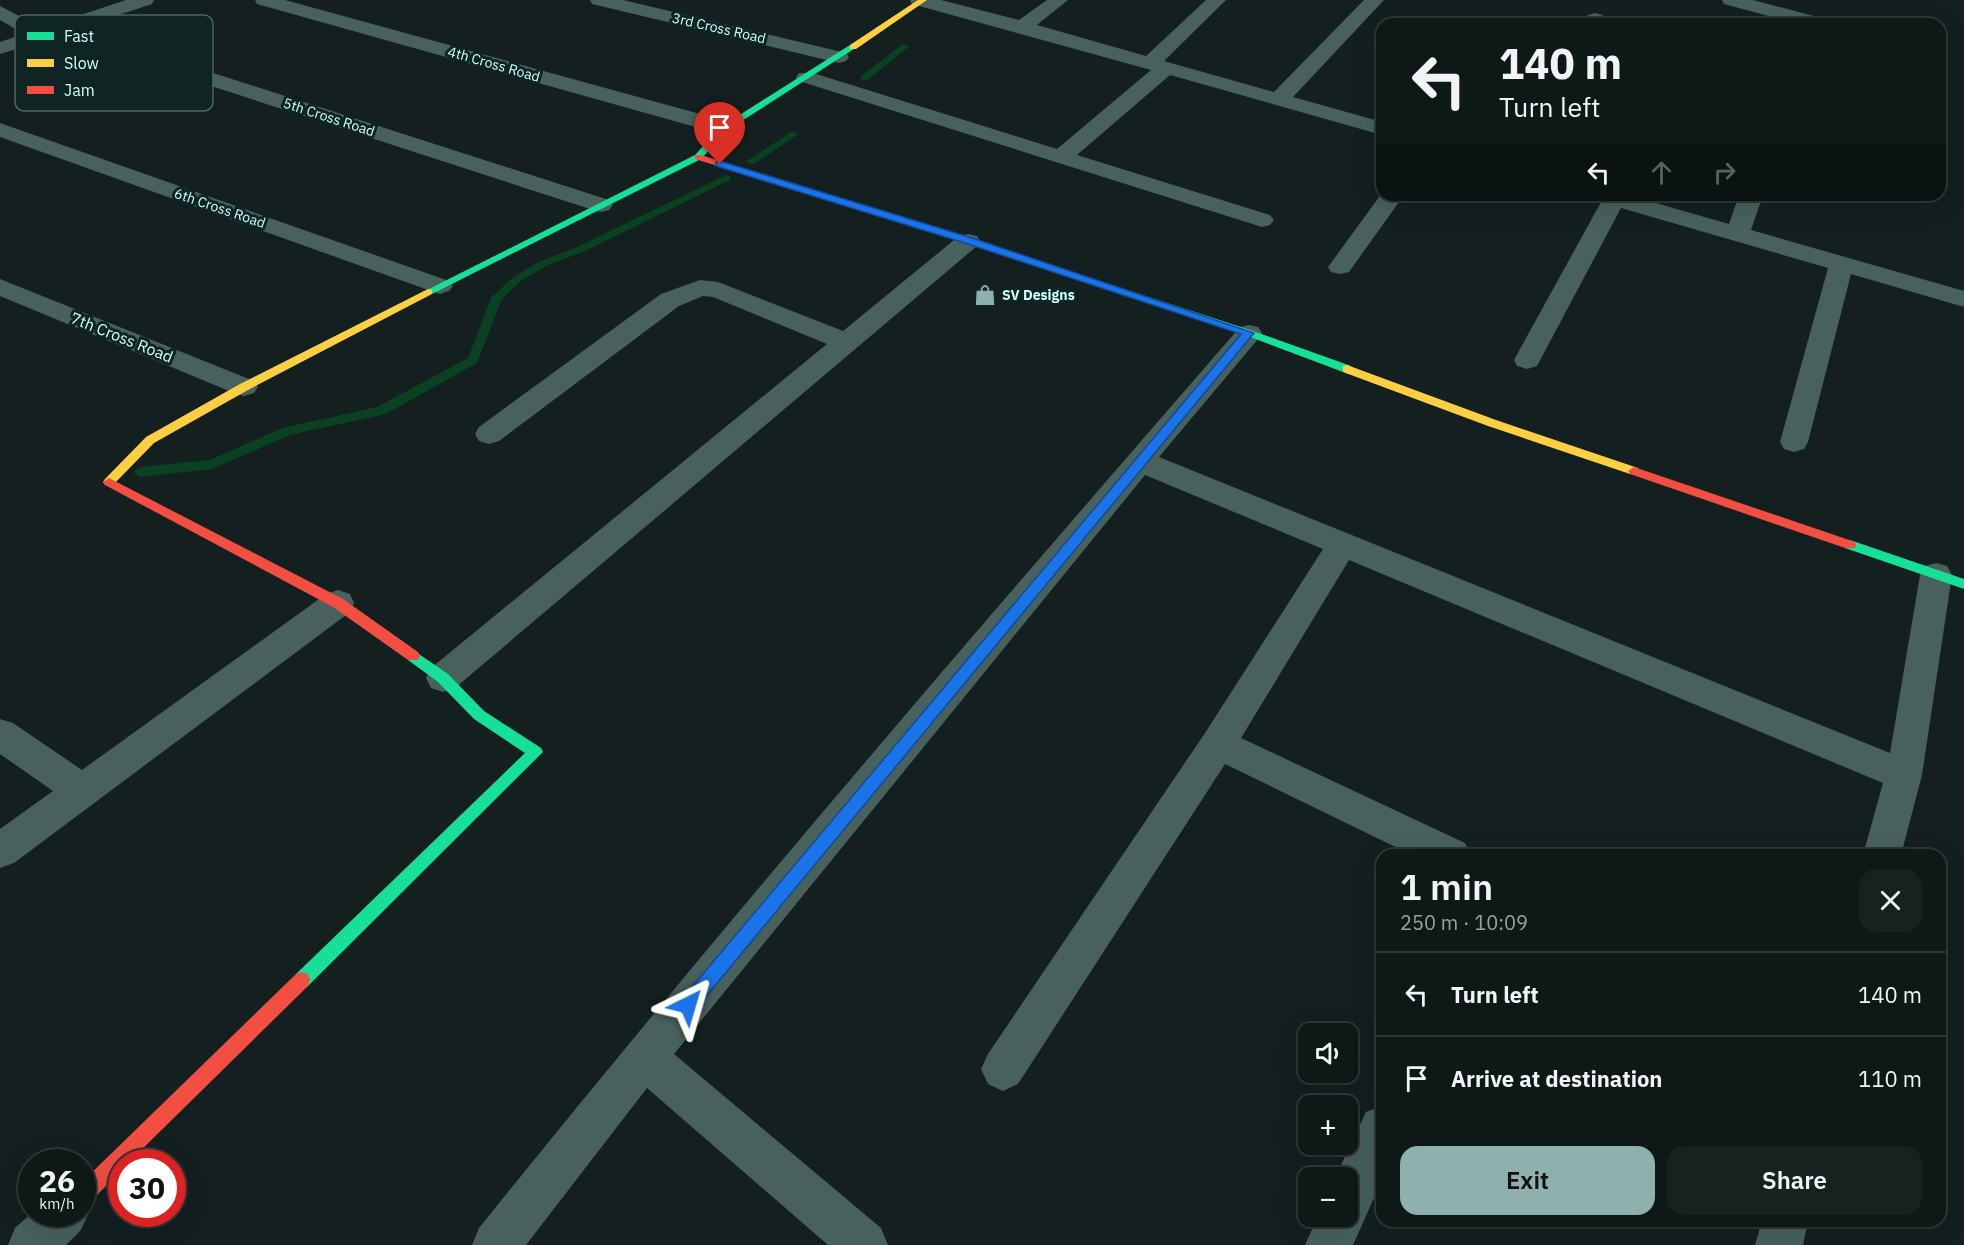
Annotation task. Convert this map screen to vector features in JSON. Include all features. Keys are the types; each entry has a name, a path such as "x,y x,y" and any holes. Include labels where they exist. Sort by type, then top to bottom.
{"street":[{"path":"100,15 145,0"},
{"name":"4th Cross Road","path":"264,0 725,128"},
{"name":"3rd Cross Road","path":"599,0 839,57"},
{"path":"96,1182 536,752 479,716 443,678 338,603 109,482 150,440 244,387 698,157 725,128 839,57 921,0 1376,127"},
{"path":"1022,27 1059,0"},
{"path":"1061,157 1158,65 1218,0"},
{"path":"1279,99 1375,0"},
{"path":"1731,0 1816,18"},
{"name":"5th Cross Road","path":"0,12 15,18"},
{"path":"0,48 15,43"},
{"path":"806,77 1262,220"},
{"name":"5th Cross Road","path":"213,84 601,206"},
{"name":"6th Cross Road","path":"0,130 440,286"},
{"path":"698,157 968,240 1248,333 1492,423 1950,580 1904,775 1884,849"},
{"path":"1340,267 1388,201"},
{"path":"1527,360 1607,201"},
{"path":"1623,201 1964,299"},
{"path":"1737,234 1749,201"},
{"path":"443,678 968,240"},
{"path":"1794,442 1841,264"},
{"name":"7th Cross Road","path":"0,287 244,387"},
{"path":"489,434 670,300 700,288 717,290 846,342"},
{"path":"495,1245 644,1057 1248,333"},
{"path":"1140,461 1904,775"},
{"path":"1003,1069 1218,744 1342,544"},
{"path":"0,850 338,603"},
{"path":"0,734 81,790"},
{"path":"1218,744 1438,849"},
{"path":"644,1057 864,1245"},
{"path":"1358,1180 1376,1141"},
{"path":"32,1245 51,1227"},
{"path":"1329,1245 1336,1227"},
{"path":"1779,1245 1784,1227"}],"waterway":[{"path":"864,78 906,46"},
{"path":"750,162 793,134"},
{"path":"140,472 212,464 287,431 381,411 473,360 497,298 517,279 542,264 581,249 726,178"}],"traffic: fast":[{"path":"428,292 698,157 725,128 853,47"},
{"path":"962,239 1249,333 1347,369"},
{"path":"1850,545 1964,584"},
{"path":"302,980 536,752 479,715 443,678 413,656"}],"traffic: slow":[{"path":"853,47 923,0"},
{"path":"109,482 150,440 244,387 428,292"},
{"path":"1347,369 1492,423 1634,471"}],"traffic: jam":[{"path":"698,157 962,239"},
{"path":"1634,471 1850,545"},
{"path":"109,482 338,603 413,656"},
{"path":"96,1182 302,980"}],"place":[{"name":"SV Designs","path":"985,295"}],"route":[{"path":"688,1005 1248,333 968,240 720,164"}]}
